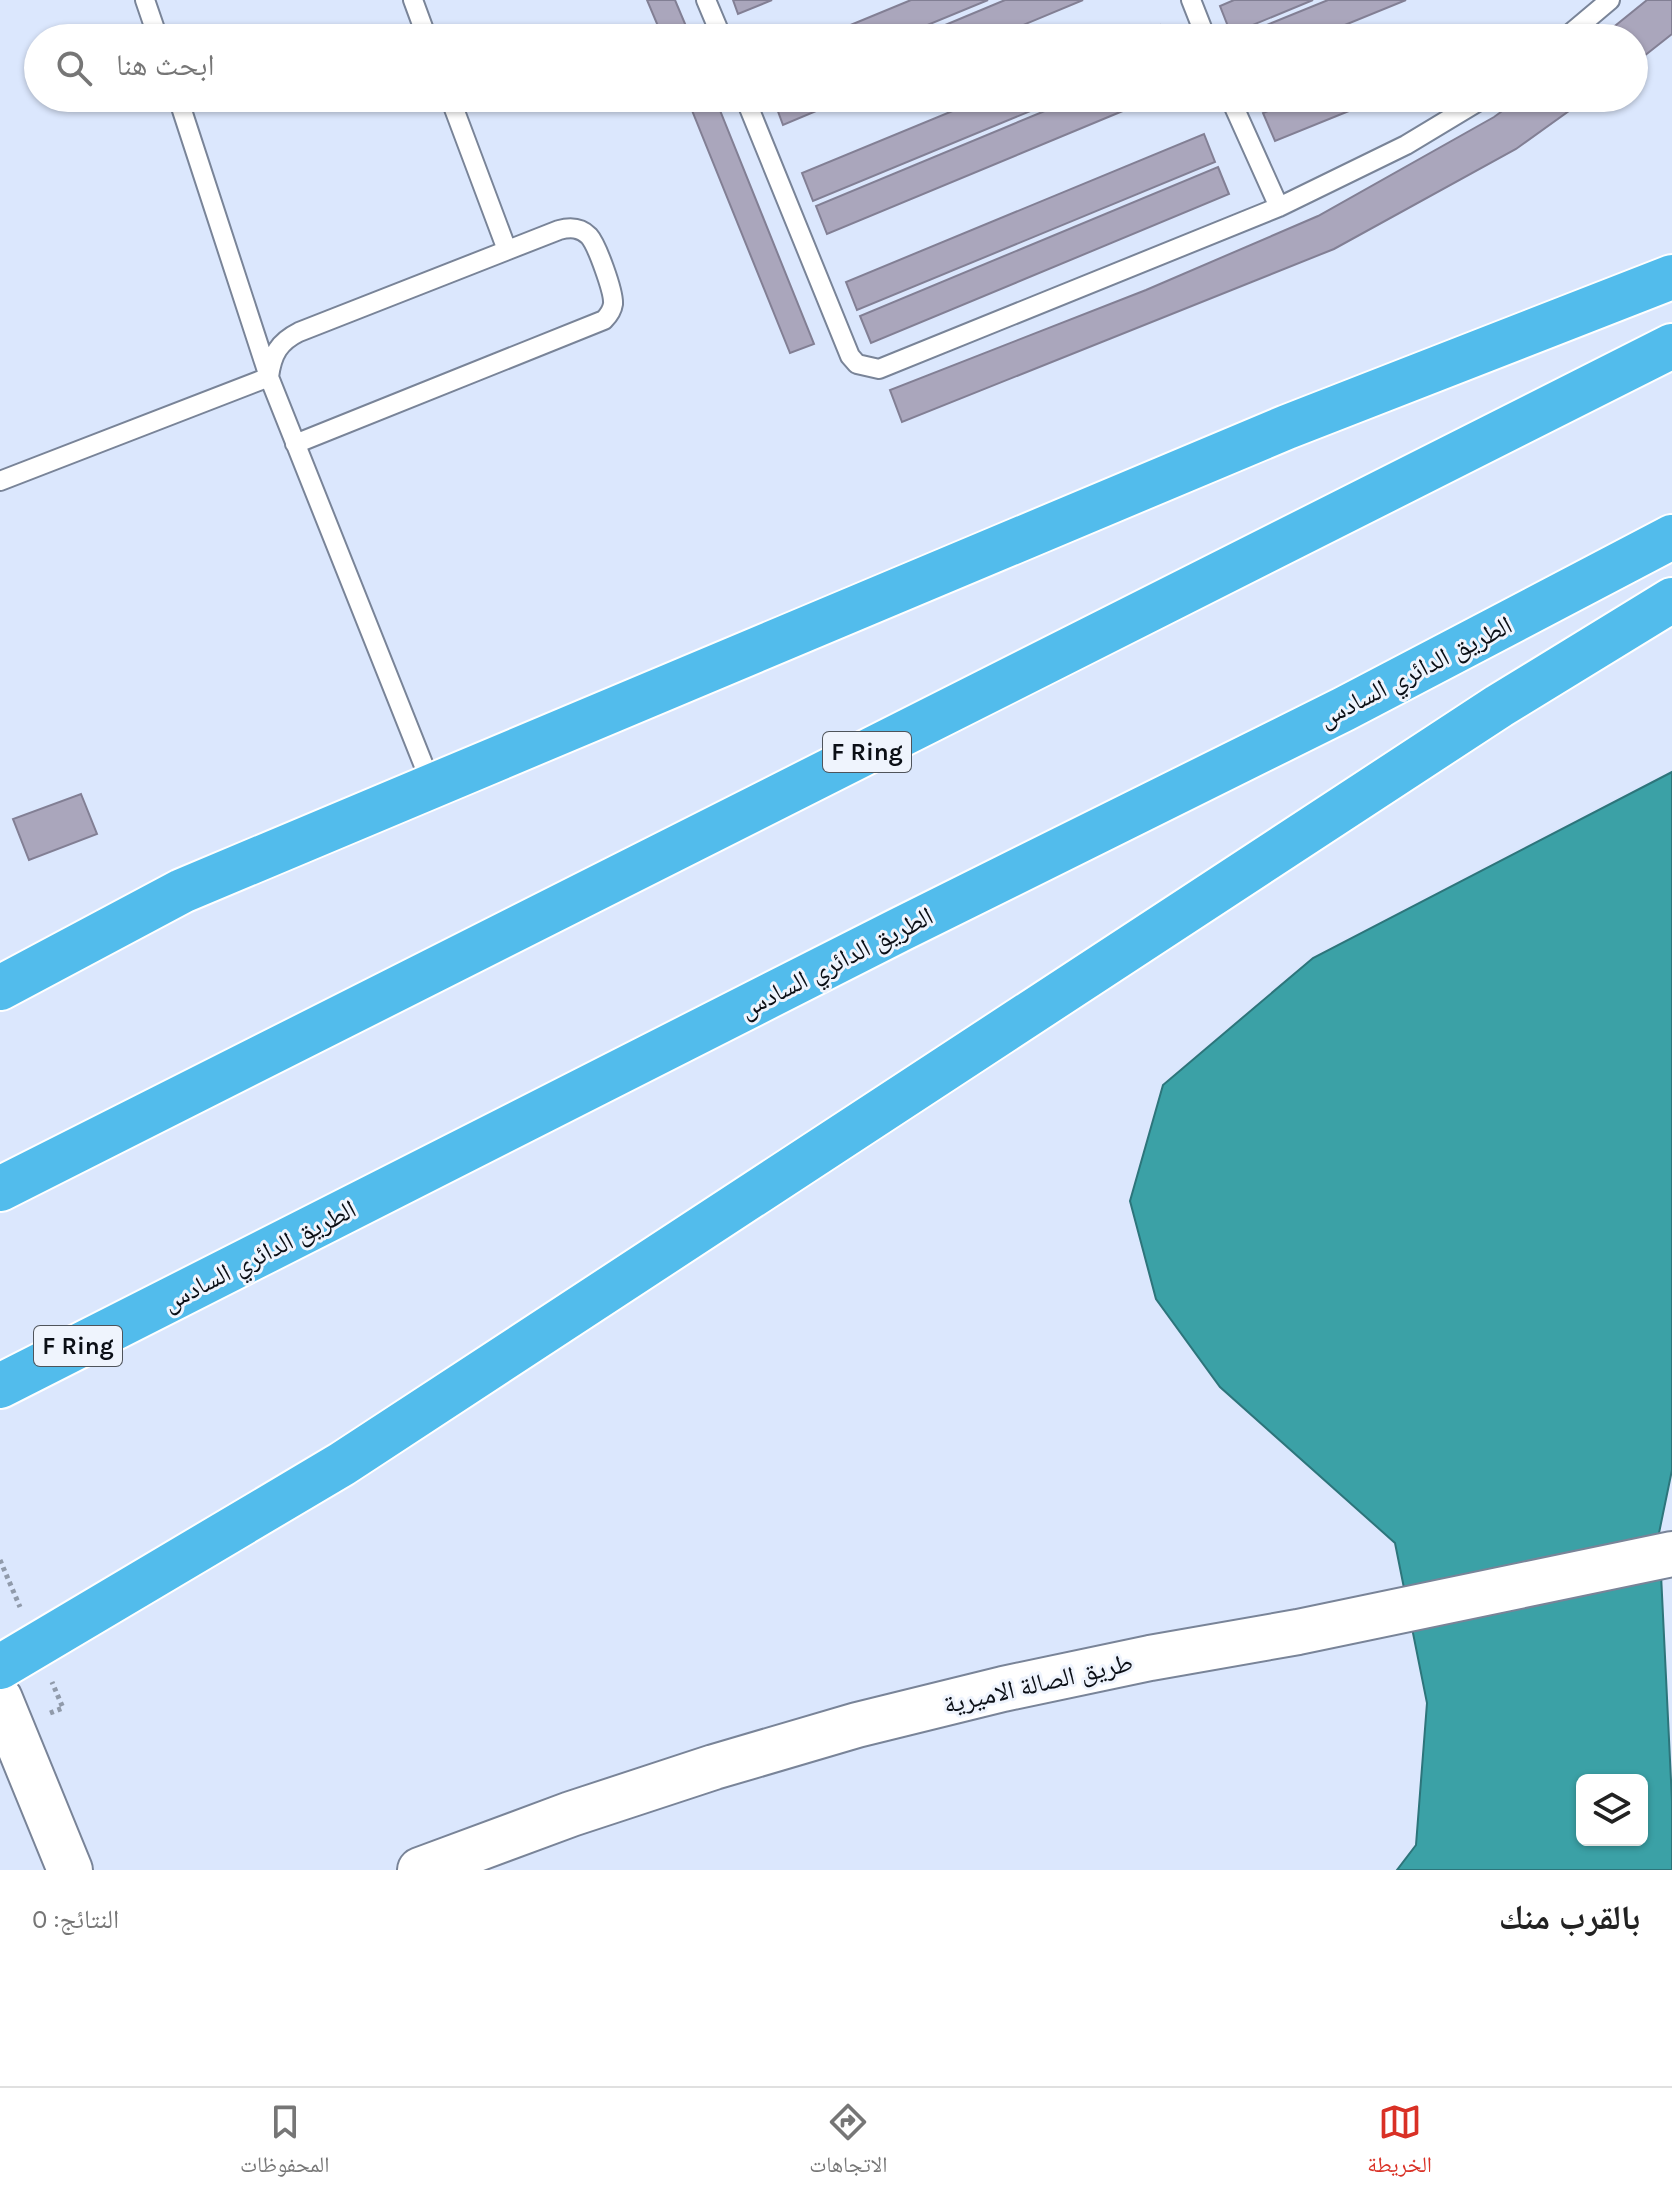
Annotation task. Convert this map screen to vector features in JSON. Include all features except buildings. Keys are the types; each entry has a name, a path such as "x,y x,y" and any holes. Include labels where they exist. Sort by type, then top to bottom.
{"highway":[{"path":"0,988 182,891 1287,427 1672,277"},
{"name":"F Ring","path":"0,1189 1672,346"},
{"name":"الطريق الدائري السادس","path":"0,1386 887,936 1344,709 1672,537"},
{"path":"0,1667 342,1464 1486,714 1672,600"}],"street":[{"path":"0,963 182,891"},
{"name":"طريق الصالة الاميرية","path":"420,1870 571,1814 857,1725 1003,1689 1150,1658 1298,1632 1672,1554"},
{"path":"0,1699 70,1870"}],"lane":[{"path":"145,0 153,24"},
{"path":"413,0 422,24"},
{"path":"706,0 716,24"},
{"path":"1191,0 1200,24"},
{"path":"1582,24 1610,0"},
{"path":"183,112 269,377 432,786"},
{"path":"455,112 507,250"},
{"path":"751,112 850,356 857,364 868,368 887,366 1279,207 1394,151 1460,112"},
{"path":"1236,112 1279,207"},
{"path":"269,377 276,350 286,339 569,227 588,234 594,243 613,294 610,314 597,324 295,444"},
{"path":"0,481 269,377"}],"shaded area":[{"path":"1672,772 1672,1470 1659,1533 1672,1801 1672,1870 1397,1870 1416,1845 1427,1703 1395,1543 1220,1387 1156,1299 1130,1201 1163,1085 1313,958"}]}
